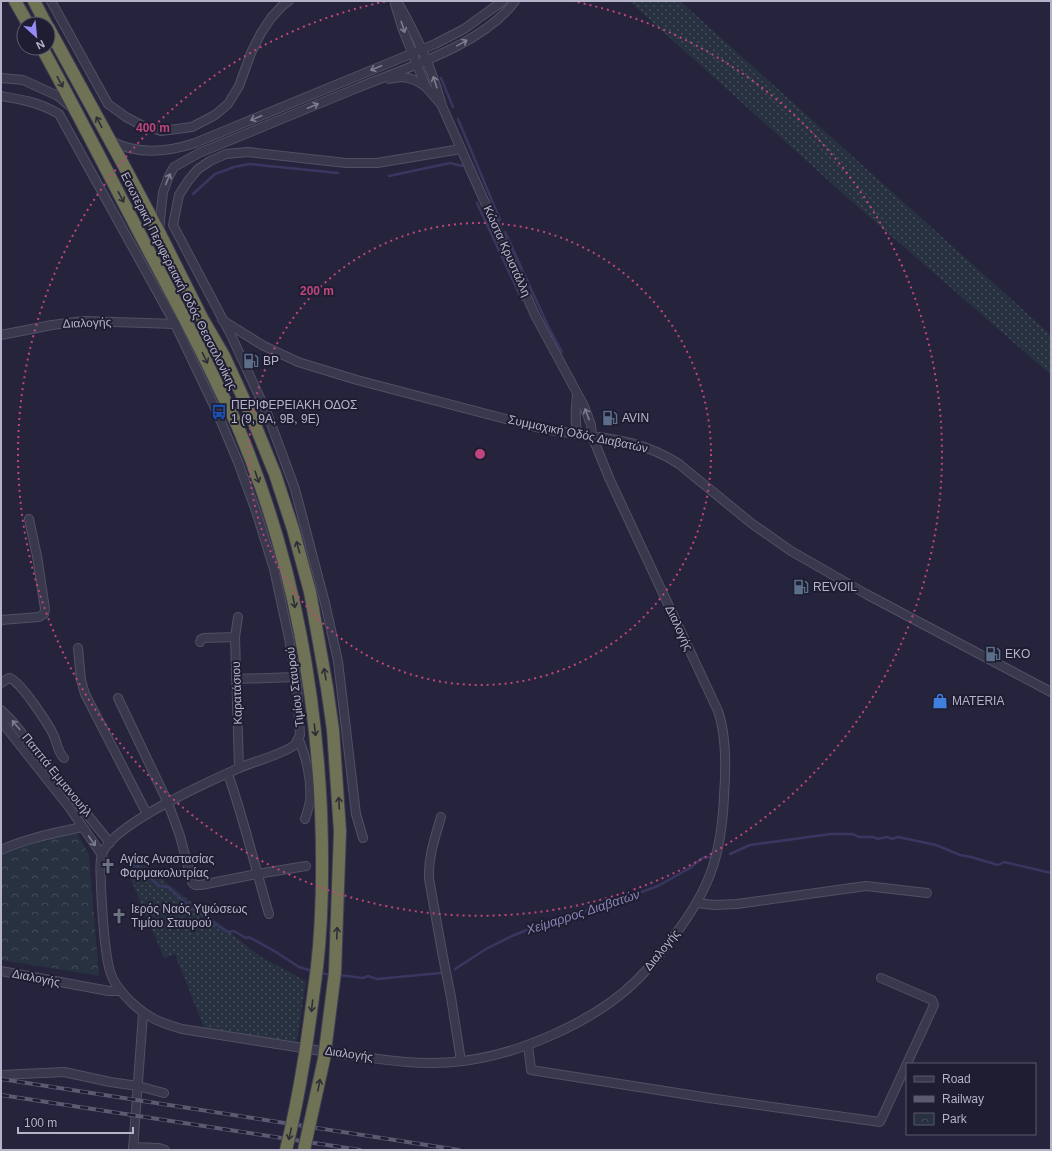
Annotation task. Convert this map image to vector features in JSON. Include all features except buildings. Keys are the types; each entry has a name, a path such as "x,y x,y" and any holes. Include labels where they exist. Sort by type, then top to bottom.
{"highway":[{"path":"15,1 23,16"},
{"path":"34,1 42,16"},
{"name":"Εσωτερική Περιφερειακή Οδός Θεσσαλονίκης","path":"56,43 158,230 202,318 224,356 251,415 275,474 293,529 310,592 334,730 340,831 335,972 324,1059 304,1150"},
{"name":"Εσωτερική Περιφερειακή Οδός Θεσσαλονίκης","path":"46,56 198,344 240,431 274,530 292,594 308,675 319,769 323,855 320,943 317,967 297,1106 286,1150"}],"street":[{"path":"51,1 108,104 126,117 141,125 161,131 192,127 215,115 228,104 239,86 251,53 261,33 271,18 289,1"},
{"name":"Κώστα Κρυστάλλη","path":"396,1 412,27 422,49 436,82 442,106 535,315 584,406 591,425 592,436"},
{"name":"Κώστα Κρυστάλλη","path":"396,1 403,30 426,87 442,106"},
{"path":"109,139 126,148 140,150 152,151 184,147 422,49 464,29 503,1"},
{"path":"158,230 163,192 174,166 199,153 426,60 453,47 483,30 509,9 515,1"},
{"path":"367,84 403,76 418,81 426,87"},
{"path":"1,78 23,80 58,96 76,111"},
{"name":"Τιμίου Σταυρού","path":"1,96 30,101 45,106 59,114 175,324 229,437 256,511 274,569 289,638 295,677 300,735 299,740 295,745 291,748 239,768 147,814 126,828 110,843 102,855"},
{"path":"363,838 356,814 344,701 338,661 325,603 295,489 267,413 230,333 173,226 179,196 188,181 198,169 210,161 226,154 248,152 346,163 377,162 461,149"},
{"name":"Συμμαχική Οδός Διαβατών","path":"222,319 270,350 313,367 540,428 622,440 642,445 668,456 751,523 798,555 866,594 1051,692"},
{"name":"Διαλογής","path":"1,335 52,325 78,322 175,324"},
{"name":"Κώστα Κρυστάλλη","path":"577,394 576,428 578,434"},
{"name":"Διαλογής","path":"143,1014 155,1020 182,1028 348,1055 418,1063 461,1061 514,1050 584,1019 601,1009 626,990 664,950 687,919 697,902 712,869 721,831 725,788 722,722 610,480 592,436"},
{"path":"1,620 39,617 44,614 45,609 37,556 29,519"},
{"name":"Καρατάσιου","path":"238,617 235,637 239,768"},
{"path":"200,642 201,639 204,638 235,637"},
{"path":"78,648 81,680 85,694 147,814"},
{"path":"237,679 295,677"},
{"path":"1,683 9,678 15,680 53,733 60,755 64,758"},
{"path":"118,698 168,803 180,836 192,882 195,885 306,866"},
{"name":"Παππά Εμμανουήλ","path":"1,710 12,721 110,843"},
{"name":"Παππά Εμμανουήλ","path":"1,721 102,855"},
{"path":"299,740 306,757 310,792 310,802 305,819"},
{"path":"228,774 241,813 256,874 269,914"},
{"path":"442,817 431,855 429,879 451,997 461,1061"},
{"path":"1,850 41,836 82,827"},
{"path":"102,855 101,871 105,940 110,973 119,991 143,1014 133,1148 159,1148 164,1150"},
{"path":"697,902 737,904 866,886 927,894"},
{"name":"Διαλογής","path":"1,971 98,989 119,991"},
{"path":"881,978 932,1000 934,1005 907,1063"},
{"path":"528,1045 531,1070 709,1098 880,1122 906,1066"},
{"path":"1,1075 64,1072 110,1082 138,1086 164,1093"}],"green space":[{"path":"629,1 680,1 1051,335 1051,375 849,199"},
{"path":"77,833 89,855 99,976 1,960 1,853 24,844"},
{"path":"134,857 261,957 306,981 296,1047 207,1035 175,954 164,958 127,870"}],"waterway":[{"path":"441,78 453,107"},
{"path":"458,119 500,220"},
{"path":"389,176 450,163 462,166"},
{"path":"193,194 215,174 234,167 250,164 338,173"},
{"path":"477,203 522,300"},
{"path":"505,232 548,326 562,352"},
{"name":"Χείμαρρος Διαβατών","path":"730,854 750,845 831,834 853,834 859,837 873,837 878,839 887,837 892,839 898,837 936,845 960,855 998,865 1004,862 1051,873"},
{"name":"Χείμαρρος Διαβατών","path":"455,969 486,949 512,936 544,923 559,922 587,910 594,911 606,905 658,886 690,868 702,858 711,857"},
{"name":"Χείμαρρος Διαβατών","path":"128,861 141,869 159,886 168,887 193,909 228,932 234,931 246,938 249,937 299,967 312,971"},
{"name":"Χείμαρρος Διαβατών","path":"319,973 332,975"},
{"name":"Χείμαρρος Διαβατών","path":"339,975 363,978 368,976 377,979 441,973"}],"railway":[{"path":"1,1079 459,1150"},
{"path":"1,1095 360,1150"}],"place":[{"name":"BP","path":"251,361"},
{"name":"ΠΕΡΙΦΕΡΕΙΑΚΗ ΟΔΟΣ 1 (9, 9Α, 9Β, 9Ε)","path":"219,412"},
{"name":"AVIN","path":"610,418"},
{"name":"REVOIL","path":"801,587"},
{"name":"EKO","path":"993,654"},
{"name":"MATERIA","path":"940,701"},
{"name":"Αγίας Αναστασίας Φαρμακολυτρίας","path":"108,866"},
{"name":"Ιερός Ναός Υψώσεως Τιμίου Σταυρού","path":"119,916"}]}
